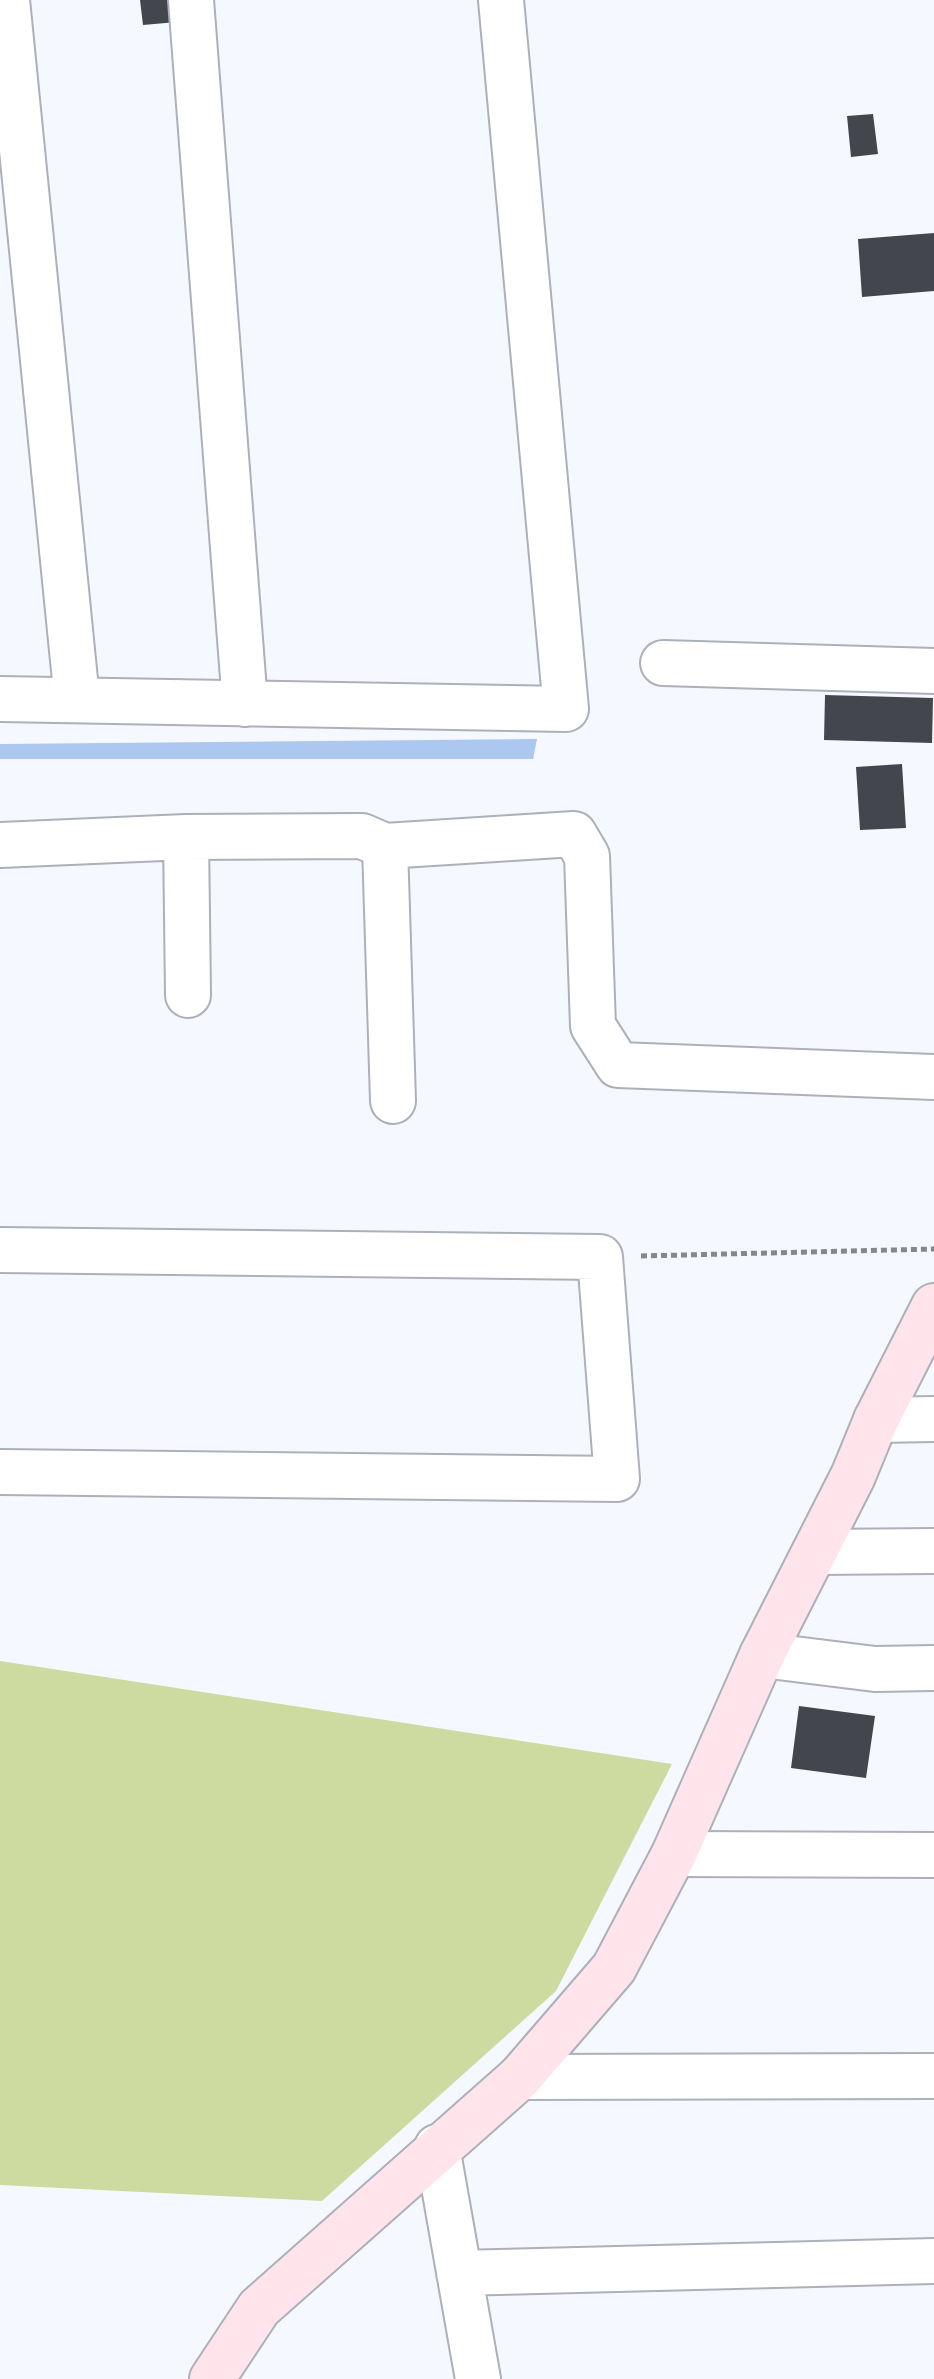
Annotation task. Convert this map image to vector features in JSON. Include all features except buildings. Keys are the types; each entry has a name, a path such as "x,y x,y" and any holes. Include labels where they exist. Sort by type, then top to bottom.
{"main road":[{"path":"214,2377 259,2308 437,2147 520,2077 614,1968 674,1854 762,1655 934,1306"}],"street":[{"path":"7,0 77,700"},
{"path":"191,0 245,704"},
{"path":"0,699 566,709 501,0"},
{"path":"663,663 934,671"},
{"path":"0,845 186,837 362,836 385,846 574,834 587,856 593,1026 618,1065 934,1077"},
{"path":"186,837 188,995"},
{"path":"385,846 393,1101"},
{"path":"0,1250 600,1257 617,1479 0,1472"},
{"path":"876,1420 934,1419"},
{"path":"815,1552 934,1551"},
{"path":"762,1655 875,1669 934,1668"},
{"path":"674,1854 934,1855"},
{"path":"520,2077 934,2076"},
{"path":"437,2147 478,2379"},
{"path":"459,2273 934,2261"}],"path":[{"path":"600,1257 934,1249"}],"green space":[{"path":"0,1661 672,1764 556,1991 322,2201 0,2185"}],"water":[{"path":"537,739 533,759 0,759 0,744"}]}
